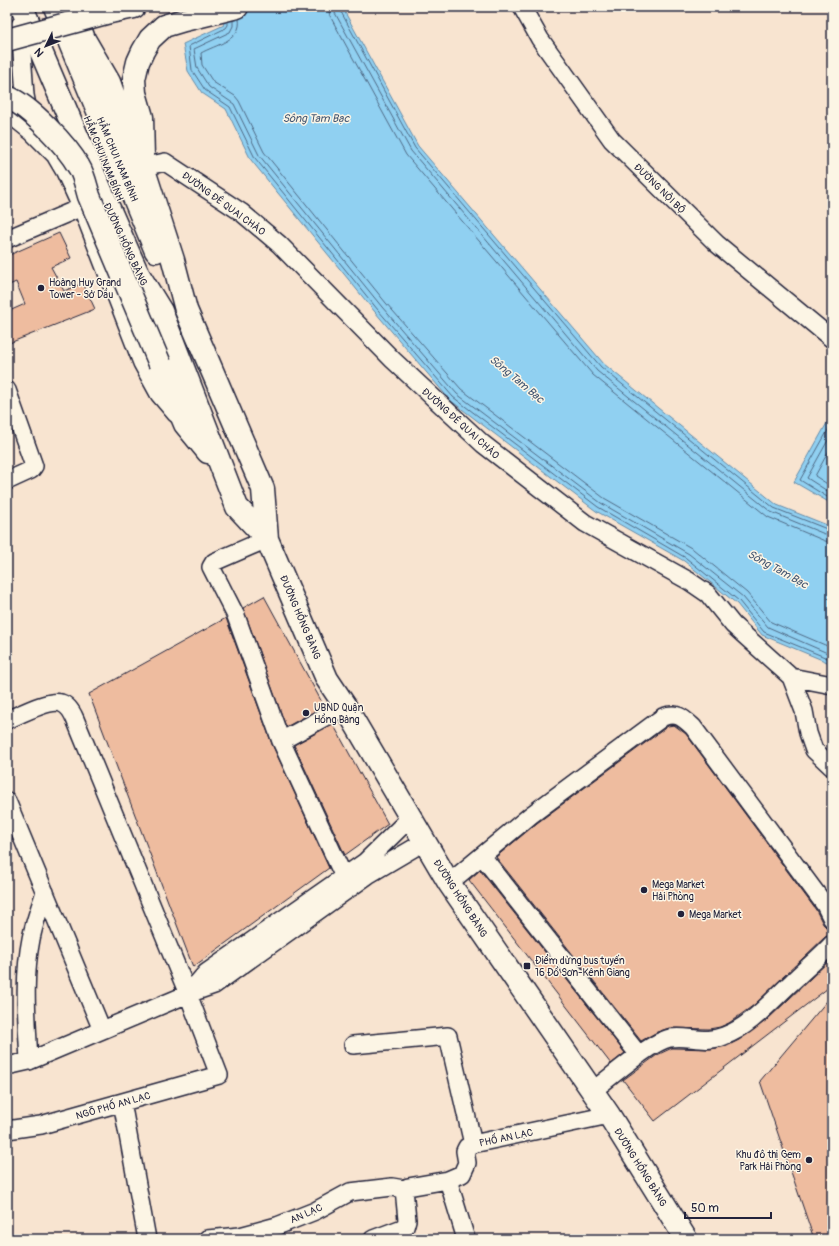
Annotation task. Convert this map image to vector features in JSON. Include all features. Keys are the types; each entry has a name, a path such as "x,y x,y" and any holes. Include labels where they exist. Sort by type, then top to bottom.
{"main road":[{"name":"ĐƯỜNG HỒNG BÀNG","path":"21,7 137,272 161,311 237,507 267,539"},
{"name":"HẦM CHUI NAM BÍNH","path":"41,7 149,269 161,311"},
{"name":"HẦM CHUI NAM BÍNH","path":"55,7 158,256 186,310"},
{"name":"ĐƯỜNG HỒNG BÀNG","path":"72,7 84,39 109,82 129,138 143,167 173,260 186,310 263,489 267,539 327,679 345,706 449,883 609,1115 686,1239"},
{"path":"85,7 96,34 109,82"},
{"path":"7,40 115,10 134,7"},
{"path":"143,167 142,117 135,93 134,80 138,62 143,51 150,40 164,26 238,7"},
{"path":"7,97 36,117 63,146 79,167 185,424 220,465"}],"street":[{"path":"21,7 25,95 32,132"},
{"name":"ĐƯỜNG NỘI BỘ","path":"522,7 540,39 612,140 717,244 832,339"},
{"path":"7,112 32,132 55,155 65,172 82,207 142,363 159,394 185,424"},
{"name":"ĐƯỜNG ĐÊ QUAI CHẢO","path":"143,167 165,162 240,212 279,244 393,360 483,444 585,523 689,581 708,594 733,624 791,677 804,712 808,733 814,750 832,768"},
{"path":"7,239 82,207"},
{"path":"7,390 34,466 31,470 7,481"},
{"path":"267,539 214,562 211,567 236,616 281,741 348,882"},
{"path":"791,677 832,685"},
{"path":"7,720 49,703 60,702 69,708 75,718 188,994"},
{"path":"281,741 345,706"},
{"path":"449,883 531,815 663,717 671,714 680,716 693,727 825,905 832,919"},
{"path":"7,802 102,1030"},
{"path":"348,882 365,862 410,818"},
{"path":"7,1066 29,1061 188,994 206,973 348,882 368,875 424,842"},
{"path":"482,856 639,1055"},
{"path":"29,1061 26,988 28,962 31,938 45,892"},
{"path":"592,1092 650,1047 669,1038 701,1040 713,1039 724,1036 745,1026 832,944"},
{"name":"NGÕ PHỐ AN LẠC","path":"7,1130 41,1125 219,1075 188,994"},
{"path":"353,1045 448,1036 473,1144"},
{"path":"122,1102 147,1239"},
{"name":"PHỐ AN LẠC","path":"404,1189 448,1180 462,1174 467,1163 465,1151 467,1147 473,1144 609,1115"},
{"path":"448,1180 466,1239"},
{"name":"AN LẠC","path":"207,1239 240,1236 277,1226 315,1211 350,1192 392,1187 404,1189"},
{"path":"373,1239 405,1227 407,1220 404,1189"}],"water":[{"name":"Sông Tam Bạc","path":"221,7 342,7 418,146 604,364 777,505 832,527 832,664 762,635 737,604 684,561 596,511 450,400 375,312 251,160 226,109 202,93 188,71 183,44 224,25"},
{"path":"832,414 832,504 794,482"}],"building":[{"name":"Hoàng Huy Grand Tower - Sở Dầu","path":"59,233 71,258 51,267 64,291 83,283 95,309 7,344 7,312 25,304 16,282 7,286 7,256"},
{"path":"264,596 324,706 286,727 243,608"},
{"path":"226,618 272,744 329,868 193,967 89,694"},
{"path":"333,724 388,824 345,855 294,745"},
{"name":"Mega Market Hải Phòng","path":"674,725 686,734 816,910 823,924 827,928 832,929 832,934 825,937 754,1005 729,1023 720,1027 709,1029 669,1028 657,1032 641,1041 496,857 537,823 668,726"},
{"path":"480,870 625,1053 611,1064 469,880"},
{"path":"832,958 832,985 655,1121 623,1080 657,1055 672,1048 711,1049 727,1046 739,1040 767,1020"},
{"name":"Khu đô thị Gem Park Hải Phòng","path":"832,995 832,1239 814,1239 760,1081"}],"place":[{"name":"Hoàng Huy Grand Tower - Sở Dầu","path":"41,288"},
{"name":"UBND Quận Hồng Bàng","path":"306,713"},
{"name":"Mega Market Hải Phòng","path":"644,890"},
{"name":"Mega Market","path":"681,914"},
{"name":"Điểm dừng bus tuyến 16 Đồ Sơn-Kênh Giang","path":"527,966"},
{"name":"Khu đô thị Gem Park Hải Phòng","path":"809,1160"}]}
